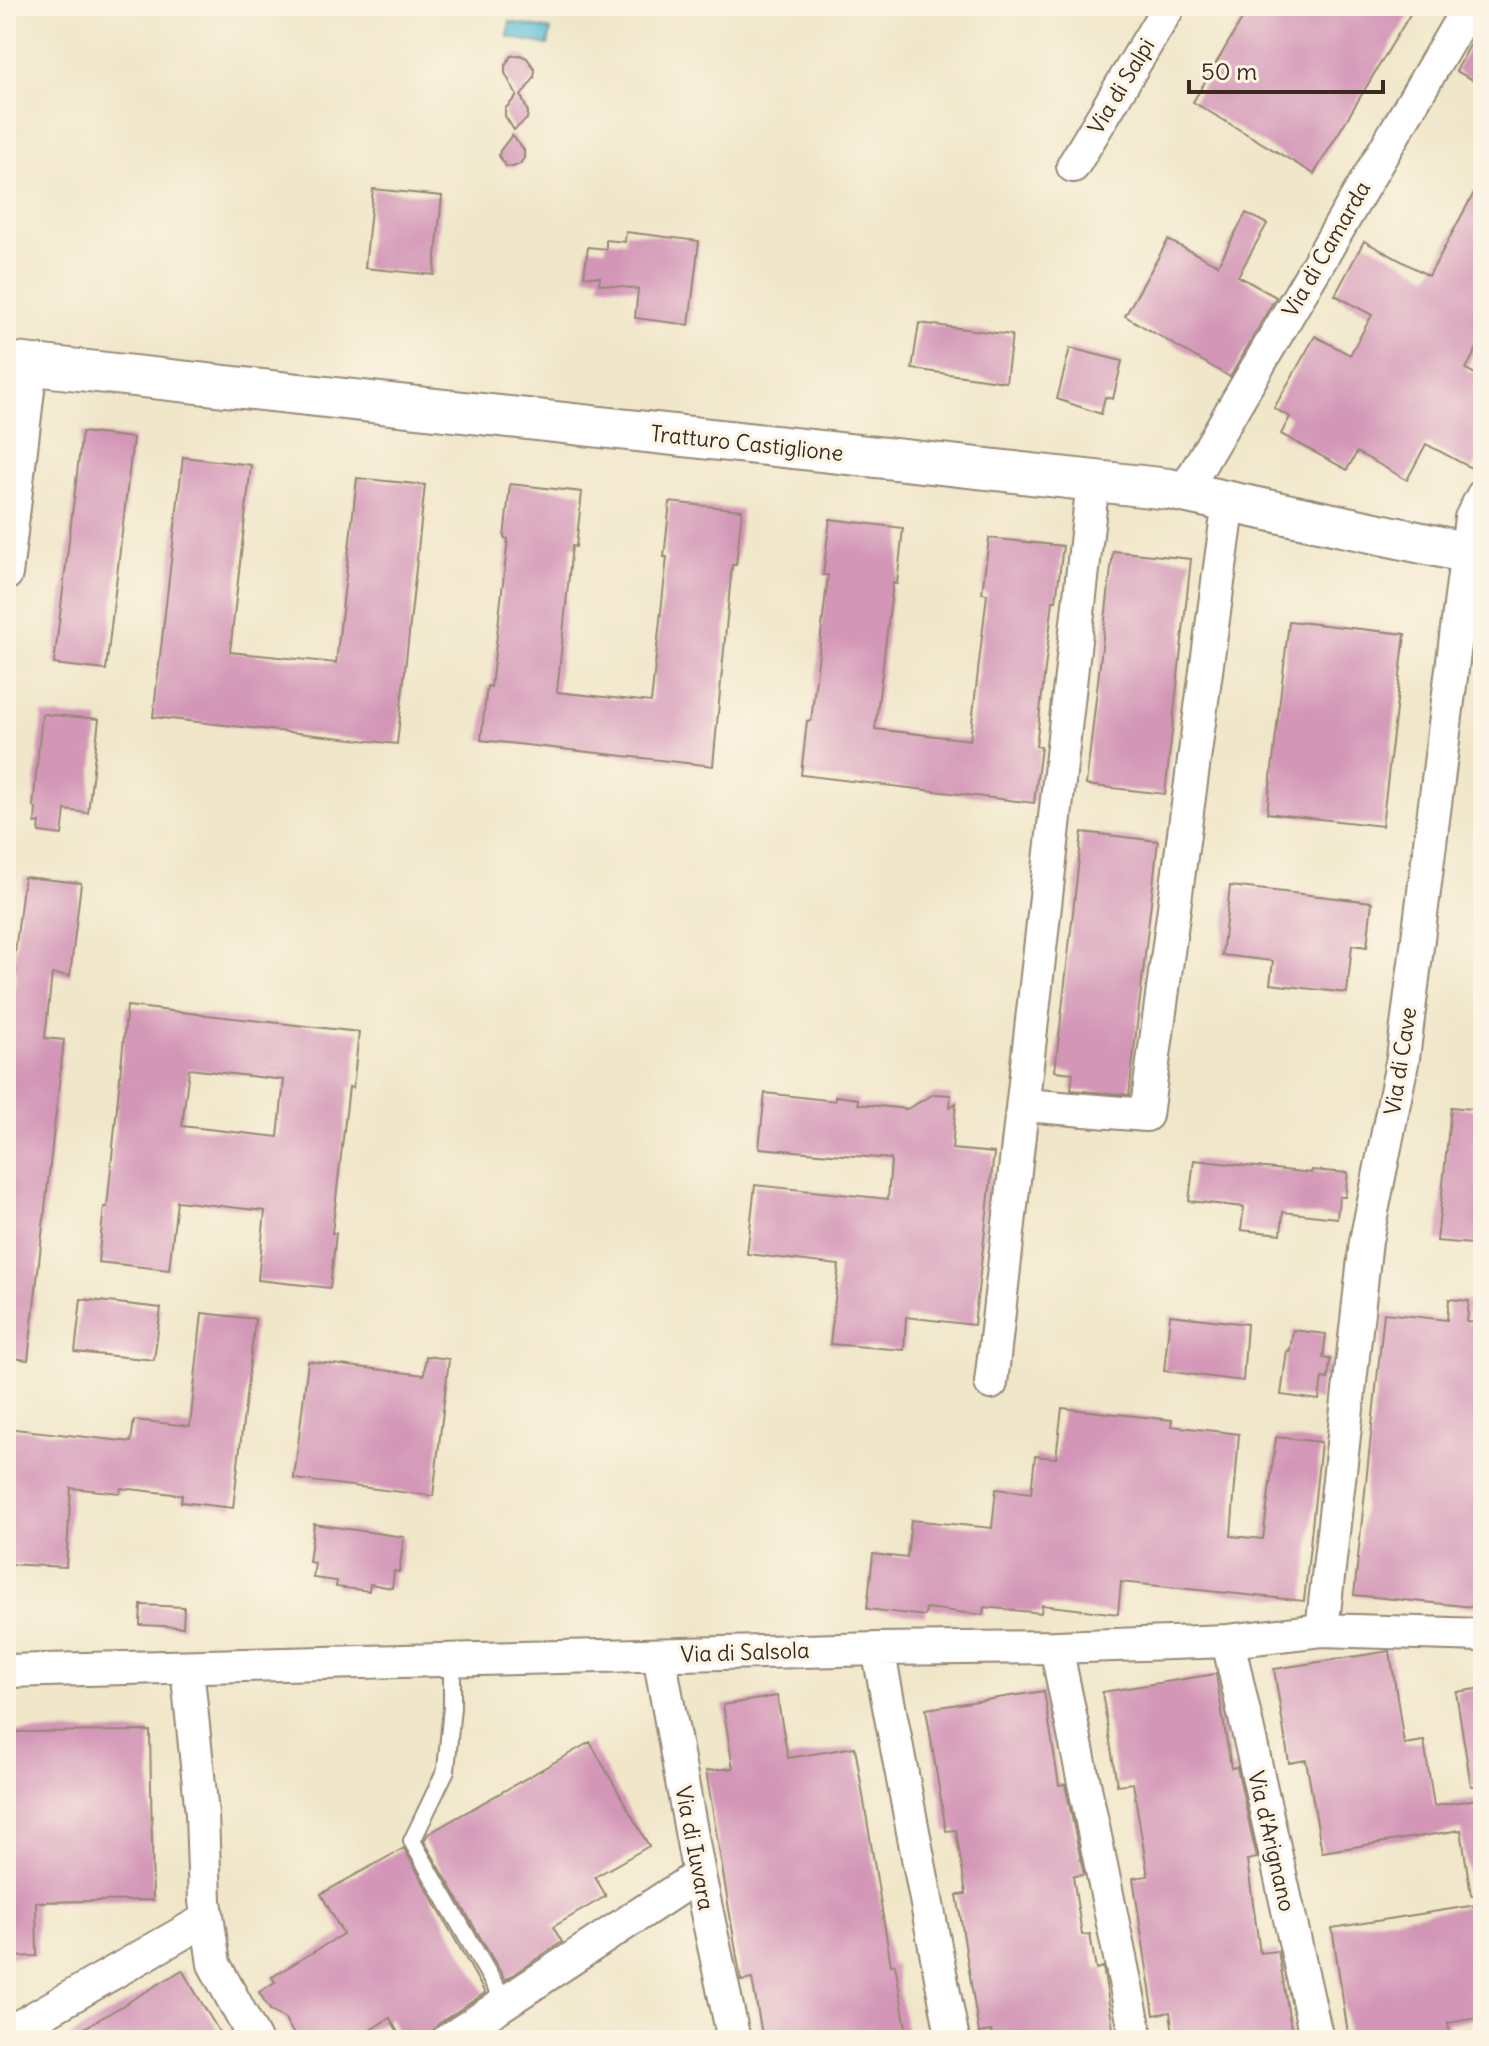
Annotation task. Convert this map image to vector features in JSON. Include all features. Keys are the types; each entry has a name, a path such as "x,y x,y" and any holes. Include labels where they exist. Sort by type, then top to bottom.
{"street":[{"name":"Via di Salpi","path":"1073,166 1169,6"},
{"name":"Via di Camarda","path":"1184,492 1469,6"},
{"name":"Tratturo Castiglione","path":"18,364 1184,492 1475,554"},
{"path":"6,574 18,364"},
{"path":"991,1383 1093,481"},
{"name":"Via di Cave","path":"1322,1630 1366,1241 1403,1058 1475,554 1471,518 1483,495"},
{"path":"1024,1105 1146,1115 1229,501"},
{"name":"Via di Salsola","path":"6,1671 1056,1647 1228,1641 1322,1630 1483,1635"},
{"name":"Via d'Arignano","path":"1228,1641 1317,2040"},
{"path":"1056,1647 1137,2040"},
{"path":"878,1649 953,2040"},
{"name":"Via di Iuvara","path":"659,1655 699,1875 734,2040"},
{"path":"187,1667 202,1814 207,1919 214,1964 255,2040"},
{"path":"448,2040 699,1875"},
{"path":"6,2034 207,1919"}],"lane":[{"path":"452,1661 452,1707 446,1770 412,1841 505,2003"}],"water":[{"path":"510,22 551,30 548,45 508,37"}],"building":[{"path":"1250,6 1415,6 1314,174 1193,102"},
{"path":"1483,21 1483,85 1456,71"},
{"path":"511,56 527,58 535,70 534,78 521,96 528,112 527,119 514,130 505,116 505,109 517,96 505,73 505,66"},
{"path":"512,135 524,150 524,158 513,167 506,166 499,156"},
{"path":"1483,176 1483,337 1466,369 1483,378 1483,451 1473,469 1426,444 1407,480 1357,452 1347,470 1281,434 1290,417 1274,408 1315,336 1350,355 1372,315 1335,295 1364,241 1429,276"},
{"path":"373,189 442,196 434,275 365,268"},
{"path":"1246,213 1267,224 1238,276 1276,297 1230,377 1125,316 1168,240 1218,265"},
{"path":"626,232 699,241 689,325 635,318 638,289 599,284 600,277 584,276 588,247 606,249 606,240 625,242"},
{"path":"919,323 1012,335 1006,382 912,369"},
{"path":"1070,348 1122,361 1113,399 1105,397 1101,414 1057,399"},
{"path":"82,432 133,438 106,670 54,664"},
{"path":"183,457 251,465 230,652 336,663 357,478 425,485 397,744 153,717"},
{"path":"510,484 582,492 576,547 572,546 557,692 651,702 670,502 742,510 736,565 732,565 713,766 481,740 487,686 491,687 508,539 504,538"},
{"path":"830,519 903,528 875,729 970,740 987,594 982,593 989,538 1063,546 1056,601 1053,601 1036,746 1041,747 1034,803 801,775 807,721 811,721 828,575 823,575"},
{"path":"1113,551 1191,559 1165,794 1086,785"},
{"path":"1289,621 1405,634 1382,826 1267,813"},
{"path":"42,714 99,719 88,813 65,810 62,835 39,832 40,822 35,823 36,808 33,807"},
{"path":"1082,832 1158,841 1129,1095 1071,1090 1073,1073 1055,1071"},
{"path":"24,877 81,883 70,976 52,974 45,1038 64,1040 28,1360 6,1357 6,1092 15,1016 11,1015 16,970 13,970"},
{"path":"1230,886 1372,902 1367,947 1352,945 1347,993 1270,984 1273,961 1222,955"},
{"path":"127,1006 359,1032 353,1088 349,1087 332,1233 336,1233 330,1288 258,1280 265,1211 177,1201 169,1270 98,1262 104,1207 107,1207","holes":["189,1069 284,1080 278,1137 182,1126"]},
{"path":"765,1093 835,1101 835,1096 858,1099 858,1104 907,1109 934,1094 951,1095 950,1107 956,1103 952,1149 994,1153 974,1325 906,1317 904,1350 830,1344 839,1265 747,1254 755,1185 888,1199 891,1159 759,1148"},
{"path":"1451,1107 1483,1110 1483,1245 1437,1241"},
{"path":"1194,1160 1311,1173 1312,1170 1348,1173 1345,1197 1339,1197 1337,1218 1283,1212 1281,1234 1241,1230 1244,1207 1189,1201"},
{"path":"81,1299 161,1308 154,1360 75,1352"},
{"path":"1449,1299 1469,1301 1467,1322 1483,1323 1483,1608 1354,1595 1384,1313 1447,1320"},
{"path":"202,1313 255,1319 233,1508 181,1502 182,1495 121,1488 120,1493 71,1488 66,1567 6,1564 12,1481 6,1480 6,1428 131,1442 134,1420 190,1426"},
{"path":"1170,1315 1247,1324 1243,1381 1164,1371"},
{"path":"1293,1330 1326,1334 1323,1358 1330,1359 1328,1379 1322,1378 1319,1400 1281,1395"},
{"path":"426,1356 449,1359 433,1496 294,1479 308,1361 424,1375"},
{"path":"1062,1408 1172,1420 1171,1426 1239,1434 1231,1536 1263,1539 1276,1437 1321,1442 1304,1601 1121,1582 1118,1614 1042,1605 1041,1613 984,1607 983,1615 926,1608 925,1616 867,1609 873,1554 907,1558 911,1520 992,1528 996,1489 1031,1493 1035,1456 1056,1458"},
{"path":"314,1524 404,1537 399,1572 394,1571 392,1588 370,1584 369,1591 336,1587 337,1581 313,1578 315,1563 309,1562"},
{"path":"141,1605 184,1607 183,1627 140,1625"},
{"path":"1390,1651 1404,1744 1424,1741 1434,1806 1483,1798 1483,1894 1471,1895 1461,1830 1322,1852 1306,1760 1289,1763 1274,1669"},
{"path":"1216,1674 1231,1768 1237,1767 1257,1858 1247,1860 1260,1953 1278,1951 1293,2040 1174,2040 1170,2012 1154,2015 1133,1878 1148,1876 1133,1783 1117,1785 1102,1692"},
{"path":"1483,1688 1483,1785 1471,1786 1456,1692"},
{"path":"1044,1691 1059,1785 1065,1784 1084,1875 1073,1876 1082,1935 1090,1934 1096,1969 1103,1967 1115,2040 993,2040 991,2031 979,2033 957,1895 966,1894 956,1830 946,1831 926,1709"},
{"path":"777,1696 788,1758 855,1747 891,1965 895,1964 908,2040 763,2040 752,1979 741,1981 706,1771 733,1768 723,1705"},
{"path":"150,1731 153,1900 36,1902 37,1956 6,1957 6,1732"},
{"path":"590,1742 649,1846 595,1877 606,1896 553,1927 562,1942 505,1980 424,1841 428,1834"},
{"path":"404,1848 485,1993 438,2024 430,2035 421,2040 402,2040 390,2018 353,2040 297,2040 285,2019 270,2010 259,1992 275,1982 272,1977 343,1934 321,1894"},
{"path":"1483,1904 1483,2017 1448,2023 1451,2040 1349,2040 1332,1928"},
{"path":"182,1970 224,2040 64,2040 115,2010"}]}
